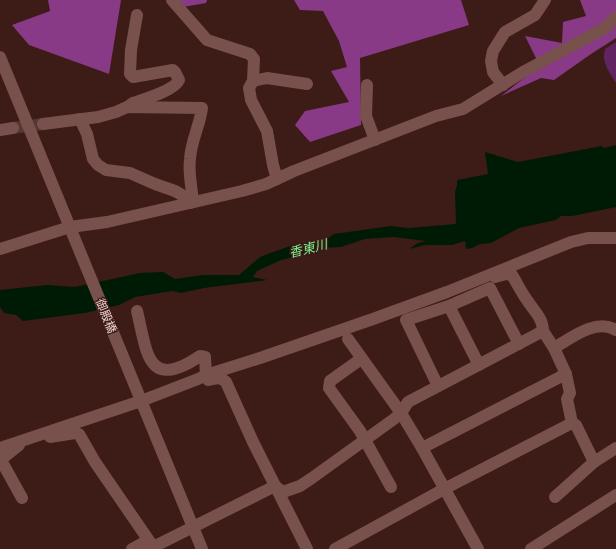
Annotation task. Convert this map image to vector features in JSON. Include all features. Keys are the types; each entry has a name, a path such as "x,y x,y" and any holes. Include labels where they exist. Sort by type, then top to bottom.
{"street":[{"path":"172,0 207,40 250,54 254,59 253,81 249,88 251,100 267,131 277,179"},
{"path":"503,85 492,72 491,61 493,52 505,32 535,15 545,0"},
{"path":"43,124 116,112 133,103 161,93 177,84 179,80 175,72 172,70 133,77 130,74 131,50 137,15"},
{"path":"0,249 266,184 294,171 436,116 463,109 523,72 606,27 616,17"},
{"name":"御殿橋","path":"0,57 202,549"},
{"path":"253,81 267,78 307,84"},
{"path":"367,85 366,116 375,140"},
{"path":"128,107 202,108 189,167 192,203"},
{"path":"80,119 87,134 93,159 98,165 106,170 130,173 175,191 187,198 192,203"},
{"path":"0,130 13,128"},
{"path":"588,238 595,233 616,230"},
{"path":"0,448 373,319 571,242 588,238 616,238"},
{"path":"490,274 494,277 506,274 512,275 527,302 541,319 543,331 554,348 566,374 570,393 567,399 572,423 576,425 594,462"},
{"path":"438,386 406,320 449,306 490,288 519,344"},
{"path":"449,306 478,365"},
{"path":"137,311 148,355 155,366 163,370 172,370 189,363 200,356 205,358 202,377 203,381 219,378 226,382 253,442 307,549"},
{"path":"554,348 586,330 604,326 611,327 616,330"},
{"path":"275,486 283,492 300,486 401,413 408,402 543,331"},
{"path":"348,339 401,413 446,488 478,549"},
{"path":"361,359 330,381 329,388 360,431 391,487"},
{"path":"422,448 566,374"},
{"path":"335,549 446,488 572,423"},
{"path":"22,498 2,462 4,456 25,439 34,440 75,433 79,434 95,462 154,547"},
{"path":"555,497 594,462 616,448"},
{"path":"154,547 275,486"},
{"path":"531,549 616,495"},
{"path":"132,549 145,542 154,547"}],"shaded area":[{"path":"48,0 121,0 109,74 29,45 12,25 50,11"},
{"path":"177,0 207,0 206,3 183,7"},
{"path":"294,0 461,0 469,25 360,58 361,125 310,142 295,125 305,111 349,102 331,71 347,67 339,41 323,11 300,10"},
{"path":"580,0 616,0 616,38 554,80 541,78 501,96 540,66 525,36 562,43 563,22 586,16"},
{"path":"616,42 616,83 606,66 604,54 605,49"}],"water":[{"name":"香東川","path":"616,145 616,207 572,216 561,216 556,220 519,228 491,243 480,244 472,248 466,249 465,241 452,245 425,245 409,249 418,243 426,241 394,237 365,239 341,247 322,248 279,261 257,271 253,277 267,280 204,288 181,293 172,291 135,297 119,305 85,313 23,321 16,315 4,313 0,307 0,290 47,285 75,287 140,273 163,272 175,279 202,275 239,275 260,257 296,244 324,241 334,234 391,226 408,228 456,224 455,192 457,180 488,174 485,152 518,162 602,146 604,148"}],"tunnel":[{"path":"13,128 43,124"}]}
